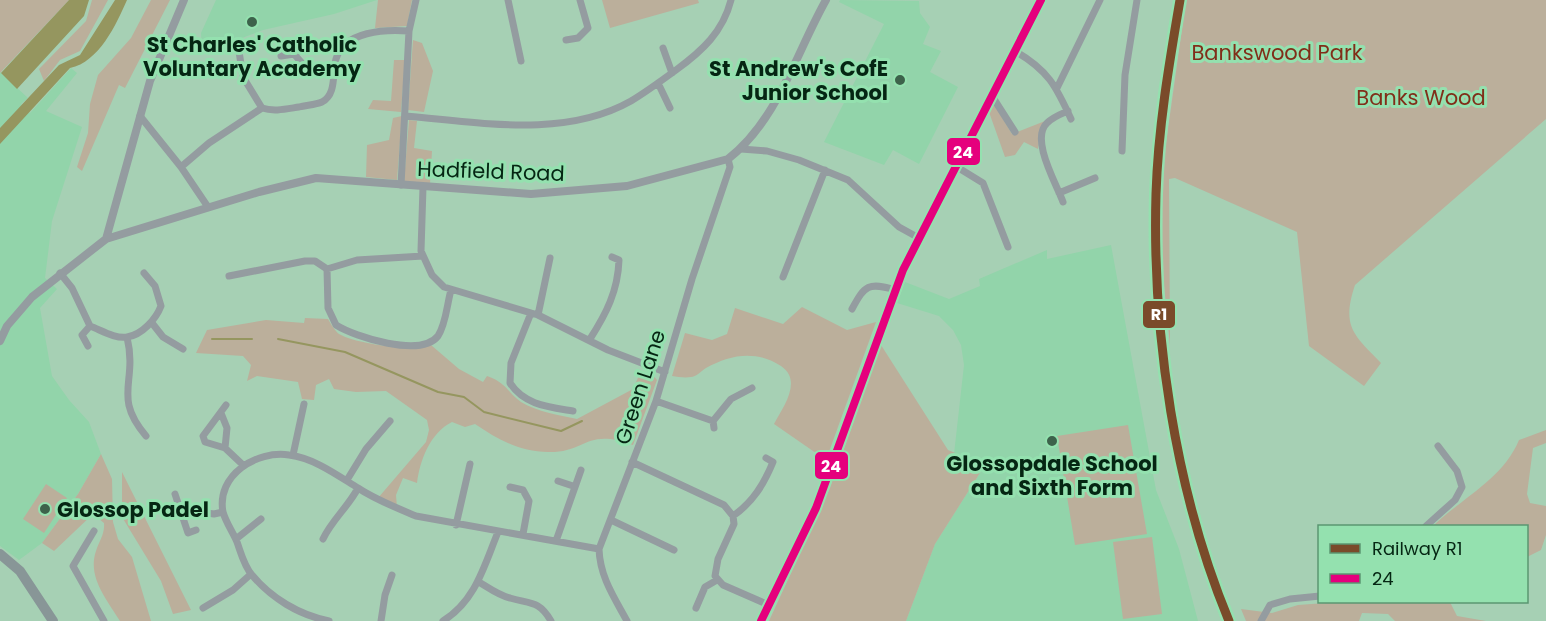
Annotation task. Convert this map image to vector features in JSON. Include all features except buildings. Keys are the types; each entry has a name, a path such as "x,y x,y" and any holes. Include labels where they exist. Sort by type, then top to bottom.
{"main road":[{"path":"0,554 20,571 53,621"}],"street":[{"path":"106,239 160,53 184,0"},
{"path":"401,185 409,31 416,0"},
{"path":"508,0 521,61"},
{"path":"566,40 578,38 588,28 580,0"},
{"path":"405,116 525,125 558,123 605,112 630,102 698,54 716,34 727,16 731,0"},
{"name":"Hadfield Road","path":"0,341 7,326 32,297 106,239 208,207 316,178 531,194 580,192 627,186 728,159 741,149 773,106 826,0"},
{"path":"761,621 816,508 896,290 919,237 1041,0"},
{"path":"1057,88 1100,0"},
{"path":"1122,151 1125,75 1137,0"},
{"path":"238,45 243,77 262,108 270,111 322,102 330,95 341,47 350,41 389,30 409,31"},
{"path":"281,56 294,54 305,47"},
{"path":"663,48 672,73"},
{"path":"1015,51 1043,69 1057,88 1070,115 1048,122 1041,136 1043,152 1063,202"},
{"path":"294,54 308,70 335,67"},
{"path":"658,83 670,108"},
{"path":"992,96 1015,132"},
{"path":"182,167 209,143 262,108"},
{"path":"140,116 182,167 208,207"},
{"path":"741,149 767,151 848,180 898,227 919,237"},
{"name":"Green Lane","path":"599,549 656,401 692,279 730,167 728,159"},
{"path":"957,167 984,183 1008,247"},
{"path":"783,277 825,170"},
{"path":"1059,193 1095,178"},
{"path":"423,187 421,243 423,256 432,275 451,290 535,314 590,339 608,350 665,372"},
{"path":"229,276 305,261 315,261 327,268 357,260 423,256"},
{"path":"590,339 607,313 614,294 619,260 612,257"},
{"path":"550,258 535,314 511,363 510,383 521,396 531,402 573,411"},
{"path":"327,268 328,308 336,325 368,338 400,344 420,346 438,335 451,290"},
{"path":"60,273 72,288 90,326 114,336 127,337 152,323 161,306 160,296 144,273"},
{"path":"852,309 867,287 873,285 896,290"},
{"path":"152,323 163,337 183,349"},
{"path":"88,346 82,335 90,326"},
{"path":"127,337 131,365 126,394 128,411 146,436"},
{"path":"656,401 713,424 731,399 752,388"},
{"path":"293,455 304,404"},
{"path":"226,405 203,436 205,442 225,448 243,465"},
{"path":"221,412 227,428 225,448"},
{"path":"347,480 366,449 390,421"},
{"path":"1427,525 1455,500 1462,487 1457,471 1438,446"},
{"path":"329,621 305,614 284,603 250,574 223,512 227,489 243,465 256,457 273,454 293,455 416,516 599,549 600,567 608,589 627,621"},
{"path":"766,458 773,462 766,479 753,498 733,516 730,536 715,571 717,580 723,585 769,605"},
{"path":"632,462 724,505 733,516"},
{"path":"456,525 470,464"},
{"path":"556,541 573,486 581,470"},
{"path":"558,481 573,486"},
{"path":"510,487 523,490 529,501 523,534"},
{"path":"322,539 329,525 350,502 358,488"},
{"path":"175,494 188,533 196,530"},
{"path":"179,509 214,514 223,512"},
{"path":"236,539 261,519"},
{"path":"611,520 674,550"},
{"path":"94,531 73,566 104,621"},
{"path":"443,621 456,612 479,582 498,532"},
{"path":"203,608 233,590 250,574"},
{"path":"381,621 385,595 392,575"},
{"path":"696,608 705,587 717,580"},
{"path":"479,582 508,598 531,602 543,608 551,621"},
{"path":"1261,621 1270,605 1290,599 1318,596"},
{"path":"301,621 305,614"}],"shaded area":[{"path":"69,0 89,0 84,16 17,89 1,73"},
{"path":"115,0 127,0 112,31 98,50 90,58 70,68 0,144 0,128 59,65 80,55"},
{"name":"St Charles' Catholic Voluntary Academy","path":"216,0 377,0 334,14 263,30 202,53 201,33"},
{"name":"St Andrew's CofE Junior School","path":"840,0 919,1 920,13 930,27 923,44 941,51 930,72 958,87 919,164 893,150 884,165 824,142 884,24 839,2"},
{"path":"71,68 77,73 46,111 82,127 52,221 45,278 57,289 40,308 52,376 89,422 101,454 78,494 42,543 19,560 0,546 0,72 28,98 21,104 30,113"},
{"name":"Glossopdale School and Sixth Form","path":"1111,245 1156,490 1179,549 1198,621 906,621 935,544 985,465 954,454 964,365 961,345 953,330 939,316 897,303 905,282 949,299 980,286 979,279 1047,250 1047,259"}],"green space":[{"path":"0,0 69,0 0,73"},
{"path":"92,0 108,0 80,51 60,60 44,81 39,69 86,21"},
{"path":"151,0 170,0 125,88 119,85 82,171 77,167 88,133 90,104 98,75 131,38"},
{"path":"378,0 412,0 407,26 375,28"},
{"path":"602,0 698,0 699,3 610,28"},
{"name":"Banks Wood","path":"1186,0 1546,0 1546,119 1355,285 1349,311 1350,321 1357,337 1381,363 1364,386 1309,346 1297,232 1175,178 1169,179 1170,345 1159,235 1161,179"},
{"path":"413,40 422,43 433,71 424,112 408,110"},
{"path":"394,60 405,60 401,112 368,109 373,100 391,101"},
{"path":"994,104 1012,134 1045,121 1040,131 1038,149 1024,142 1015,155 1005,157 989,112"},
{"path":"402,116 397,180 366,177 367,145 389,140 393,118"},
{"path":"409,120 417,121 414,148 432,151 430,184 404,181"},
{"path":"802,307 847,330 876,322 826,460 774,424 786,402 791,386 787,372 772,361 753,356 734,357 715,363 693,377 672,376 685,333 712,340 727,334 735,308 783,324"},
{"path":"305,318 328,319 339,334 371,344 412,348 431,345 459,369 483,382 487,376 494,379 521,402 548,413 577,419 633,389 641,371 652,374 657,380 633,445 605,439 587,442 561,451 528,450 509,444 475,424 465,427 452,422 438,433 427,448 417,483 403,478 396,495 397,508 378,498 426,442 429,430 427,420 386,391 356,392 334,389 329,379 316,385 314,400 302,399 298,382 257,376 247,381 251,365 243,356 196,353 207,330 266,320 304,323"},
{"path":"881,345 948,450 985,465 935,544 906,621 769,621 830,488"},
{"path":"1128,425 1147,534 1075,545 1057,436"},
{"path":"1546,430 1546,443 1533,448 1527,494 1530,503 1546,506 1546,535 1541,550 1528,556 1528,525 1434,525 1503,466 1519,440"},
{"path":"101,454 112,479 113,522 118,539 132,557 151,621 120,621 104,596 96,579 94,561 103,534 104,523 93,514 54,551 42,543 78,494"},
{"path":"122,472 191,610 173,614 161,581 122,517"},
{"name":"Glossop Padel","path":"46,484 67,498 44,533 23,519"},
{"path":"1152,537 1162,614 1123,619 1113,542"},
{"path":"1450,603 1457,616 1486,621 1395,621 1388,614 1362,613 1359,621 1246,621 1241,609 1272,613 1298,605"}],"waterway":[{"path":"212,339 252,339"},
{"path":"278,339 345,352 438,392 464,397 484,412 561,431 582,421"}],"rail line":[{"name":"R1","path":"1180,0 1165,97 1157,170 1158,302 1163,356 1181,466 1210,571 1229,621"}],"transit line":[{"name":"24","path":"761,621 816,508 903,270 1041,0"}],"place":[{"name":"St Charles' Catholic Voluntary Academy","path":"252,22"},
{"name":"St Andrew's CofE Junior School","path":"900,80"},
{"name":"Glossopdale School and Sixth Form","path":"1052,441"},
{"name":"Glossop Padel","path":"45,509"}],"park label":[{"name":"Bankswood Park","path":"1277,52"}]}
